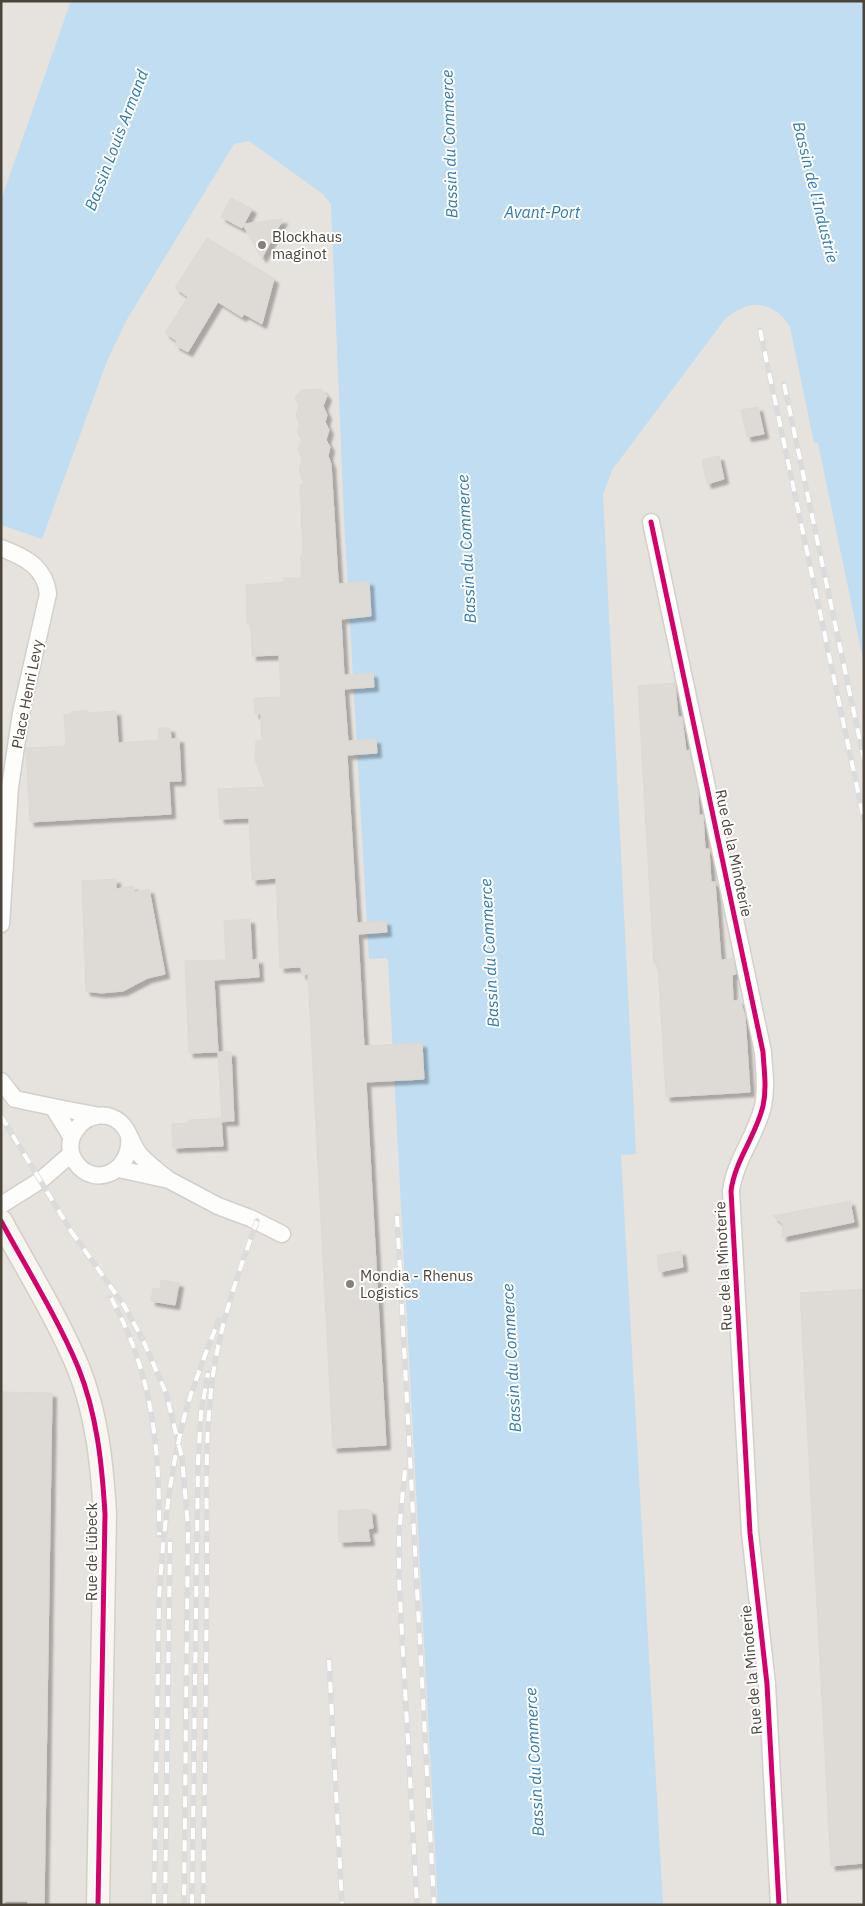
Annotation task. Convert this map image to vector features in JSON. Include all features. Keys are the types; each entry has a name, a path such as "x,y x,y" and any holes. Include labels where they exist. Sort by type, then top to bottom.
{"main road":[{"name":"Rue de Lübeck","path":"1,1221 78,1367 93,1418 100,1452 105,1514 98,1905"}],"street":[{"name":"Rue de la Minoterie","path":"651,522 763,1052 766,1087 763,1107 734,1174 731,1190 750,1533 767,1684 779,1905"},
{"name":"Place Henri Levy","path":"1,548 37,567 46,579 48,594 20,713 10,787 1,924"},
{"path":"1,1081 15,1099 95,1115 104,1115 116,1120 125,1127 139,1154 169,1180 218,1206 250,1218 282,1234"},
{"path":"52,1107 71,1136"},
{"path":"95,1115 80,1122 71,1136 71,1154 77,1164 85,1171 96,1175 108,1174 119,1169 126,1159 130,1148 129,1136"},
{"path":"1,1205 41,1180 71,1154"},
{"path":"119,1169 169,1180"},
{"path":"41,1180 72,1172 85,1171"}],"shaded area":[{"path":"1,1 864,1 864,1905 1,1905"},
{"path":"110,1183 185,1202 220,1221 189,1256 170,1262 146,1261 128,1251 119,1256 83,1198"},
{"path":"252,1262 268,1269 268,1285 255,1326 250,1371 238,1370 239,1364 225,1362 235,1308"},
{"path":"390,1460 391,1496 350,1499 348,1463"},
{"path":"389,1545 390,1583 350,1584 349,1548"}],"water":[{"name":"Avant-Port","path":"71,1 864,1 864,664 818,443 814,443 790,327 776,311 760,305 751,305 734,312 725,319 612,470 603,495 636,1154 621,1155 663,1905 438,1905 388,960 386,958 369,959 344,518 331,204 323,194 249,141 234,144 126,321 107,361 42,539 1,525 1,200"}],"building":[{"path":"231,198 252,209 244,224 283,219 262,258 243,225 242,228 221,217"},
{"path":"207,238 274,279 262,324 244,314 242,317 218,302 188,352 175,345 177,341 165,333 188,297 175,288"},
{"path":"321,389 327,396 323,406 327,415 325,422 329,430 326,440 330,447 328,456 331,464 339,584 369,581 371,616 341,619 344,675 373,673 374,687 344,689 348,741 376,739 377,753 347,755 357,923 386,921 387,932 358,934 364,1046 422,1043 424,1079 366,1082 386,1445 333,1448 308,974 302,975 301,967 280,968 276,878 252,880 249,818 220,819 218,789 265,787 255,759 256,741 262,741 261,714 255,714 254,698 281,697 279,655 252,656 251,624 247,623 246,585 284,582 284,578 301,578 301,555 303,554 300,485 304,485 299,469 302,461 298,449 302,440 297,432 300,424 296,415 299,405 295,398 301,390"},
{"path":"758,407 764,434 747,437 741,410"},
{"path":"719,456 724,479 707,484 702,460"},
{"path":"675,683 678,717 682,717 686,751 689,750 698,791 699,815 703,815 705,849 709,849 711,882 715,882 721,960 733,959 736,974 732,975 733,1001 740,1000 745,1016 750,1092 666,1097 658,964 654,964 638,686"},
{"path":"87,710 88,713 116,711 118,743 159,740 158,728 170,728 171,739 179,738 181,781 169,781 171,814 30,822 26,748 66,746 64,715"},
{"path":"116,879 116,889 133,886 135,892 149,889 165,974 148,978 123,991 101,993 86,991 82,881"},
{"path":"250,919 252,960 258,959 259,977 214,980 218,1052 189,1053 185,961 226,960 224,921"},
{"path":"218,1052 231,1052 234,1121 222,1121"},
{"path":"221,1118 223,1146 173,1148 172,1124 189,1123 189,1120"},
{"path":"850,1201 854,1222 782,1237 783,1224 773,1216"},
{"path":"681,1251 683,1267 659,1272 657,1255"},
{"path":"161,1280 179,1283 175,1305 151,1301 153,1288 160,1289"},
{"path":"864,1289 864,1863 831,1866 800,1293"},
{"path":"1,1392 52,1393 44,1905 28,1905 28,1901 1,1901"},
{"path":"367,1509 368,1511 371,1510 373,1528 368,1529 370,1541 339,1542 338,1511"}],"railway":[{"path":"760,330 864,820"},
{"path":"784,384 864,760"},
{"path":"1,1116 74,1236"},
{"path":"397,1216 434,1905"},
{"path":"203,1905 207,1456 210,1401 218,1347 226,1315 257,1221"},
{"path":"71,1231 125,1307 143,1340 166,1393 182,1458 188,1526 184,1905"},
{"path":"111,1298 136,1355 151,1413 158,1473 159,1535"},
{"path":"154,1905 159,1597 165,1530 174,1462 184,1418 219,1320"},
{"path":"192,1905 198,1463 201,1413 208,1373"},
{"path":"405,1470 399,1532 399,1580 417,1905"},
{"path":"165,1905 170,1542"},
{"path":"329,1660 342,1905"}],"cycle path":[{"path":"651,522 763,1052 765,1086 763,1106 756,1128 741,1158 731,1191 750,1533 767,1684 779,1905"},
{"path":"1,1221 70,1348 90,1403 98,1439 105,1514 98,1905"}],"place":[{"name":"Blockhaus maginot","path":"262,245"},
{"name":"Mondia - Rhenus Logistics","path":"350,1284"}],"water label":[{"name":"Bassin Louis Armand","path":"116,140"},
{"name":"Bassin du Commerce","path":"449,144"},
{"name":"Bassin de l'Industrie","path":"816,192"},
{"name":"Bassin du Commerce","path":"466,549"},
{"name":"Bassin du Commerce","path":"489,953"},
{"name":"Bassin du Commerce","path":"511,1358"},
{"name":"Bassin du Commerce","path":"534,1762"}]}
